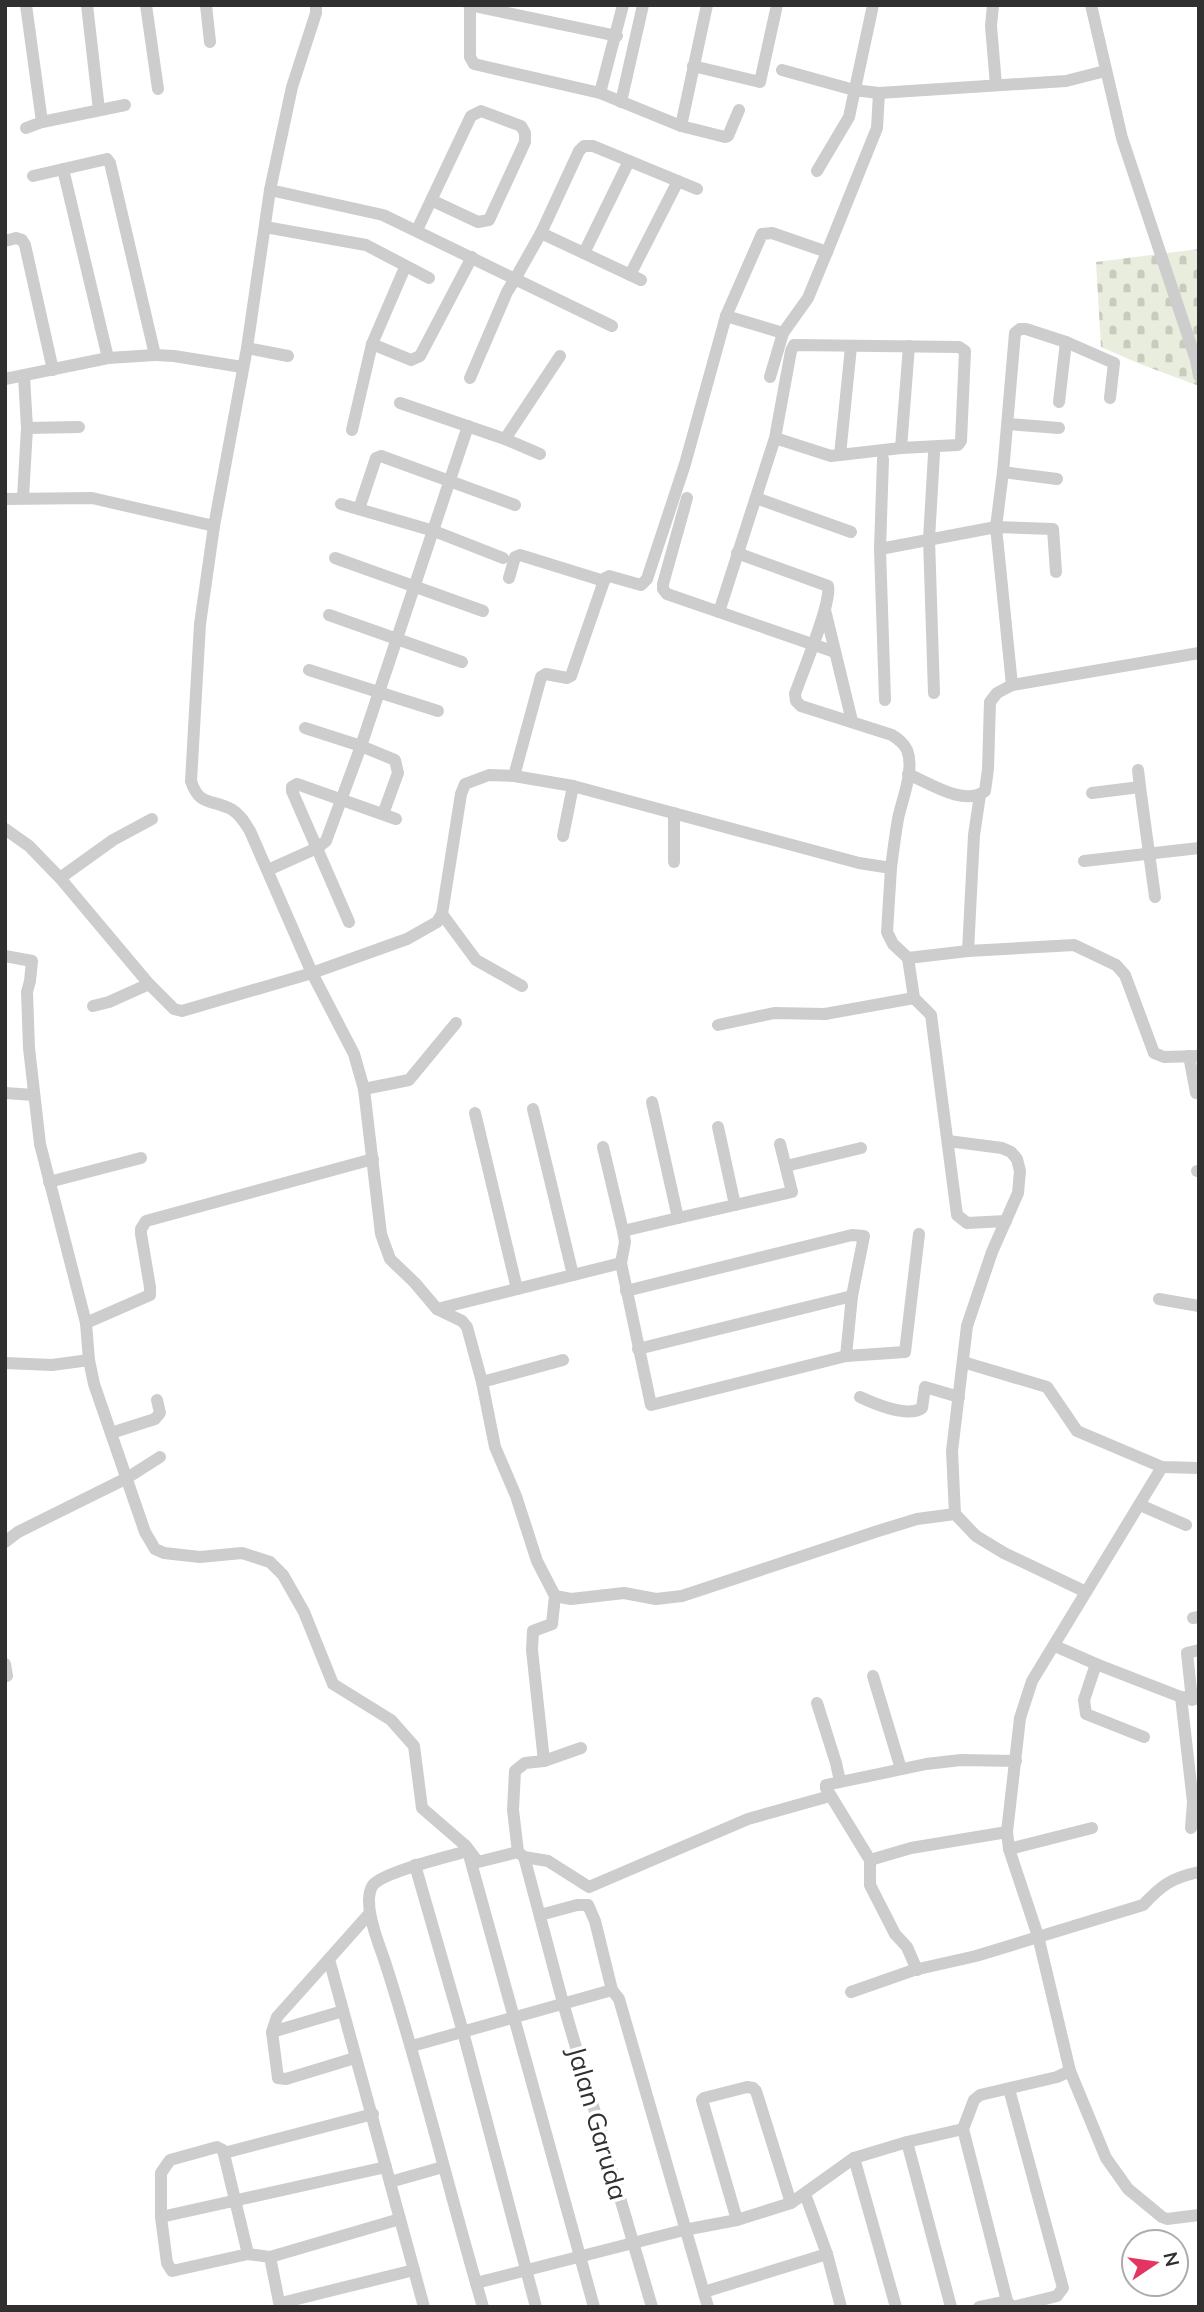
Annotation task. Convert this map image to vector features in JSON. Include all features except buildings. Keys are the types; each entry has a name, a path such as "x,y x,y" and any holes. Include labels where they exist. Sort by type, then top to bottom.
{"street":[{"path":"26,5 42,122"},
{"path":"86,5 99,110"},
{"path":"146,5 158,89"},
{"path":"206,5 210,42"},
{"path":"316,5 316,13 292,87 271,190 247,348 214,527 200,624 191,781 194,792 201,799 232,809 250,831 312,973 354,1054 364,1089 381,1234 390,1259 438,1310 462,1321 467,1327 482,1382 495,1447 516,1496 537,1562 555,1596 552,1624 533,1632 532,1650 544,1761 581,1748"},
{"path":"617,36 470,5 472,62 600,93 681,126 725,137 728,136 739,110"},
{"path":"600,93 623,5"},
{"path":"621,102 643,5"},
{"path":"681,126 707,5"},
{"path":"693,66 761,82 777,5"},
{"path":"817,171 849,117 873,5"},
{"path":"993,5 991,26 996,85"},
{"path":"1091,5 1122,138 1199,376"},
{"path":"782,70 854,90 879,93 1066,81 1105,71"},
{"path":"770,377 783,333 808,298 877,128 879,93"},
{"path":"26,128 42,122 125,105"},
{"path":"417,230 431,200 471,116 475,112 481,111 521,127 526,132 525,142 489,219 478,222 431,200"},
{"path":"470,378 507,292 541,233 579,151 584,146 593,146 697,189"},
{"path":"33,176 102,159 107,159 110,163 155,355"},
{"path":"584,253 629,161"},
{"path":"63,169 108,358"},
{"path":"541,233 635,277 678,181"},
{"path":"271,190 383,215 612,326"},
{"path":"265,227 366,245 429,278"},
{"path":"514,776 541,677 545,674 567,678 571,676 604,581 609,576 641,585 648,579 685,464 726,316 762,234 772,233 827,252"},
{"path":"5,241 16,238 22,240 25,245 53,370"},
{"path":"372,344 411,360 420,356 471,257"},
{"path":"352,430 372,344 403,272"},
{"path":"726,316 783,333"},
{"path":"1012,685 996,527 1016,333 1020,329 1026,329 1066,342 1114,363 1111,398"},
{"path":"1059,402 1066,342"},
{"path":"719,612 775,438 794,345 959,347 965,351 961,441 955,446 901,448 831,456 775,438"},
{"path":"901,448 909,346"},
{"path":"840,454 850,347"},
{"path":"247,348 288,356"},
{"path":"5,379 108,358 155,355 242,367"},
{"path":"505,439 559,356"},
{"path":"23,498 27,428 24,376"},
{"path":"400,403 505,439 540,454"},
{"path":"1008,424 1059,428"},
{"path":"268,870 317,848 326,841 361,746 468,426"},
{"path":"27,428 79,427"},
{"path":"934,454 929,539 934,693"},
{"path":"359,509 376,458 381,456 514,505"},
{"path":"883,459 880,549 884,700"},
{"path":"1003,472 1057,479"},
{"path":"5,499 92,498 214,527"},
{"path":"687,498 663,584 667,594 835,652"},
{"path":"756,498 851,532"},
{"path":"341,504 434,531 503,558"},
{"path":"880,549 996,527 1053,529 1056,572"},
{"path":"737,553 828,586 830,591 794,694 796,701 801,706 852,721 900,740 907,748 908,774 891,868 887,932 893,944 908,958 914,998 931,1015 957,1215 967,1223 1006,1221"},
{"path":"509,578 515,557 520,555 604,581"},
{"path":"335,558 483,611"},
{"path":"825,610 852,721"},
{"path":"329,615 462,662"},
{"path":"908,774 967,798 980,795 985,791 988,769 990,702 997,693 1012,685 1199,653"},
{"path":"309,670 438,711"},
{"path":"306,728 395,760 398,767 383,814"},
{"path":"1138,770 1155,897"},
{"path":"5,829 29,846 60,878 149,984 174,1009 182,1011 312,973 422,932 437,922 442,914 461,794 465,784 489,775 514,776 573,786 872,866 891,868"},
{"path":"349,922 292,787 298,784 396,819"},
{"path":"563,836 573,786"},
{"path":"1092,793 1140,787"},
{"path":"968,951 974,835 980,795"},
{"path":"674,813 674,862"},
{"path":"60,878 113,840 152,819"},
{"path":"1084,861 1199,848"},
{"path":"442,914 476,960 522,986"},
{"path":"908,958 968,951 1074,945 1100,957 1116,965 1125,975 1154,1053 1164,1057 1194,1056 1196,1093"},
{"path":"5,956 32,961 27,992 29,1048 40,1144 86,1323 94,1384 145,1532 155,1549 164,1553 200,1557 242,1553 270,1562 283,1575 304,1612 333,1684 391,1720 414,1746 422,1808 478,1862 521,1855 548,1861 589,1887 748,1819 830,1796"},
{"path":"93,1006 109,1002 149,984"},
{"path":"718,1025 774,1013 825,1014 914,998"},
{"path":"364,1089 409,1080 456,1023"},
{"path":"5,1094 34,1095"},
{"path":"652,1102 678,1218"},
{"path":"533,1109 573,1275"},
{"path":"475,1113 517,1289"},
{"path":"718,1127 735,1205"},
{"path":"948,1141 1002,1148 1017,1159 1020,1171 1018,1192 992,1252 967,1326 952,1451 955,1514 976,1536 1086,1592"},
{"path":"623,1231 792,1192 780,1144"},
{"path":"603,1147 623,1231 625,1242 621,1263 651,1405 846,1356 905,1352 919,1234"},
{"path":"786,1166 861,1148"},
{"path":"50,1182 141,1158"},
{"path":"86,1323 150,1295 141,1234 141,1228 146,1221 373,1159"},
{"path":"626,1291 852,1235 864,1236 852,1296 846,1356"},
{"path":"438,1310 621,1263"},
{"path":"638,1349 852,1296"},
{"path":"1159,1299 1199,1306"},
{"path":"5,1363 52,1365 89,1360"},
{"path":"482,1382 563,1360"},
{"path":"963,1362 1048,1387 1077,1431 1162,1467 1199,1468"},
{"path":"860,1397 881,1407 915,1412 922,1408 925,1387 959,1397"},
{"path":"111,1433 155,1419 160,1413 157,1399"},
{"path":"5,1542 18,1532 127,1478 160,1457"},
{"path":"1162,1467 1032,1681 1020,1718 1007,1832 1009,1849 1038,1936 1070,2071 1106,2158 1128,2189 1162,2217 1167,2219 1199,2214"},
{"path":"1140,1505 1186,1525"},
{"path":"555,1596 571,1599 624,1593 656,1599 682,1596 917,1519 955,1514"},
{"path":"1055,1646 1096,1664 1191,1698"},
{"path":"1191,1828 1191,1698 1187,1653 1199,1650"},
{"path":"1096,1664 1084,1700 1086,1714 1144,1737"},
{"path":"873,1676 901,1769"},
{"path":"817,1703 840,1782"},
{"path":"917,1970 907,1947 895,1934 870,1885 870,1860 830,1796 826,1785 961,1760 1016,1761"},
{"name":"Jalan Garuda","path":"544,1761 525,1763 515,1771 513,1811 521,1855 652,2307"},
{"path":"1009,1849 1092,1828"},
{"path":"870,1860 911,1848 1007,1832"},
{"path":"468,1850 415,1865 375,1883 371,1889 369,1914 412,2046 483,2307"},
{"path":"468,1850 594,2307"},
{"path":"415,1865 463,2032 536,2307"},
{"path":"851,1992 917,1970 976,1956 1143,1905 1162,1885 1180,1876 1199,1872"},
{"path":"540,1915 577,1905 588,1905 595,1921 612,1990 619,1999 708,2307"},
{"path":"355,2059 281,2079 278,2078 272,2032 278,2017 369,1914"},
{"path":"329,1959 424,2307"},
{"path":"412,2046 612,1990"},
{"path":"272,2032 343,2011"},
{"path":"1011,2305 963,2129 974,2100 980,2095 1057,2077 1070,2071"},
{"path":"737,2220 702,2100 704,2098 747,2087 756,2091 791,2203"},
{"path":"979,2307 1011,2305 1058,2296 1063,2288 1009,2089"},
{"path":"224,2153 373,2114"},
{"path":"476,2283 684,2230 737,2220 791,2203 854,2158 963,2129"},
{"path":"906,2142 951,2307"},
{"path":"248,2254 224,2153 217,2147 170,2160 161,2173 161,2217 167,2263 172,2271 248,2254 270,2257 400,2219"},
{"path":"854,2158 895,2307"},
{"path":"161,2217 386,2167"},
{"path":"390,2182 443,2167"},
{"path":"805,2194 827,2254 841,2307"},
{"path":"704,2292 827,2254"},
{"path":"270,2257 281,2305 414,2270"}],"green space":[{"path":"1199,249 1199,386 1101,347 1096,262"}]}
